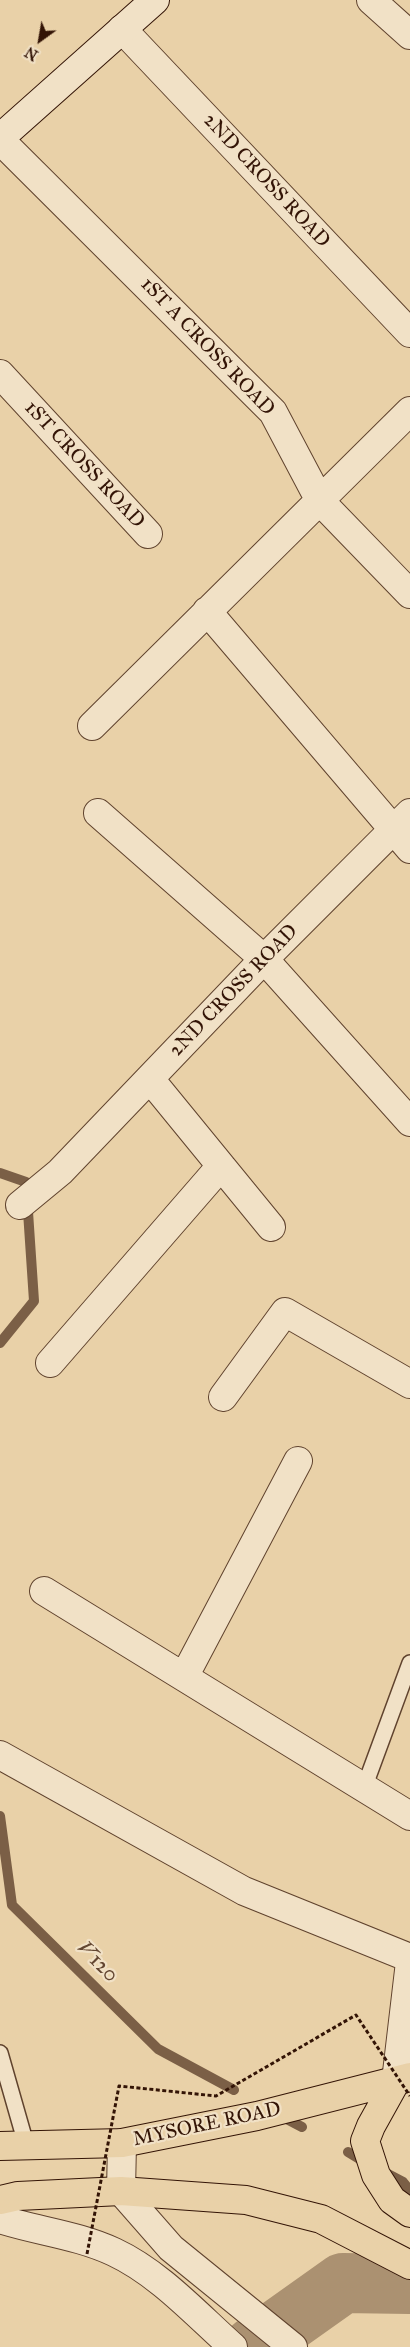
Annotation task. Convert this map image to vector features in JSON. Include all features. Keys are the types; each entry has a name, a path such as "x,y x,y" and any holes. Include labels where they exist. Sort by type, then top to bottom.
{"highway":[{"path":"405,2085 370,2126 366,2141 376,2174 392,2200 410,2213"},
{"name":"MYSORE ROAD","path":"13,2145 122,2143 405,2085"},
{"path":"0,2200 18,2196 121,2191 246,2200 321,2219 410,2265"}],"street":[{"path":"0,139 155,0"},
{"path":"371,0 410,35"},
{"name":"2ND CROSS ROAD","path":"122,29 410,333"},
{"name":"1ST A CROSS ROAD","path":"0,139 273,412 320,500 410,594"},
{"name":"1ST CROSS ROAD","path":"0,374 148,534"},
{"path":"92,726 410,411"},
{"path":"207,611 402,821 410,849"},
{"path":"98,813 264,960 410,1122"},
{"name":"2ND CROSS ROAD","path":"20,1205 50,1180 402,821"},
{"path":"150,1079 271,1227"},
{"path":"50,1363 221,1166"},
{"path":"223,1397 285,1312 410,1384"},
{"path":"184,1677 298,1461"},
{"path":"44,1591 410,1816"},
{"path":"0,1755 244,1891 410,1958"},
{"path":"405,2085 410,1962"},
{"path":"122,2143 121,2191 171,2248 293,2347"},
{"path":"0,2219 38,2228 113,2251 144,2268 233,2347"}],"lane":[{"path":"364,1788 410,1663"},
{"path":"0,2053 13,2145"}],"path":[{"path":"88,2254 119,2086 216,2096 356,2015 405,2085"}],"waterway":[{"name":"V120","path":"0,1173 26,1182 34,1301 0,1343"},
{"name":"V120","path":"0,1816 12,1905 158,2049 234,2090"},
{"name":"V120","path":"281,2116 302,2127"},
{"name":"V120","path":"348,2152 366,2163"},
{"name":"V120","path":"384,2172 403,2182 410,2191"},
{"path":"253,2347 343,2283 410,2284"}]}
